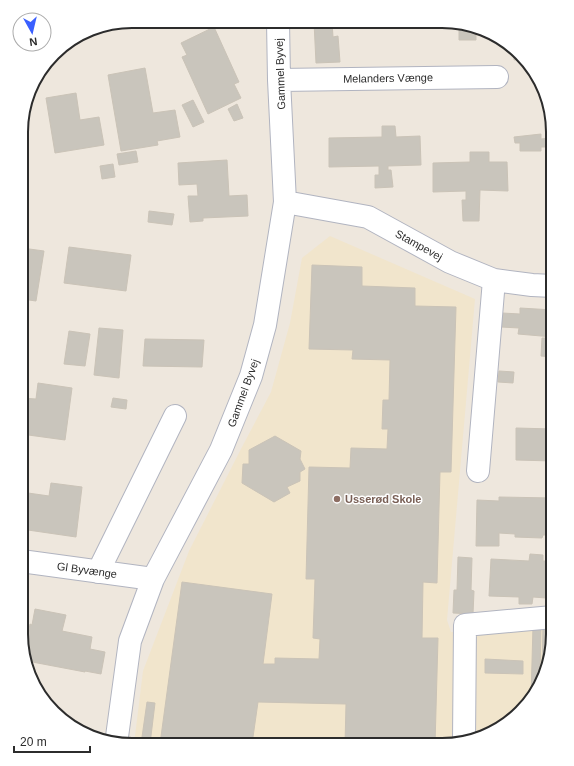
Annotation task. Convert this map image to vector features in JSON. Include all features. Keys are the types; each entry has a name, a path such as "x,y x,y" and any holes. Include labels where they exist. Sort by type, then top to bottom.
{"street":[{"name":"Gammel Byvej","path":"117,737 130,641 153,579 221,450 251,376 265,325 284,202 278,28"},
{"name":"Melanders Vænge","path":"279,80 497,77"},
{"name":"Stampevej","path":"284,202 368,217 450,262 494,280 532,286 546,286"},
{"path":"478,471 494,280"},
{"path":"98,572 175,416"},
{"name":"Gl Byvænge","path":"28,562 153,579"},
{"path":"464,736 465,625 546,618"}],"shaded area":[{"name":"Usserød Skole","path":"330,236 475,299 447,620 451,632 478,633 546,627 546,641 541,668 529,692 511,712 500,721 476,733 463,736 442,738 135,738 143,671 189,551 271,392 290,323 302,258"}],"building":[{"path":"214,28 239,82 234,84 241,98 208,114 182,57 187,55 181,43"},
{"path":"314,28 332,28 333,37 338,36 340,62 316,63"},
{"path":"459,30 476,34 476,40 459,40"},
{"path":"145,68 153,113 175,110 180,137 157,141 158,145 121,151 108,75"},
{"path":"76,93 80,120 99,117 104,145 55,153 46,98"},
{"path":"193,100 204,122 193,127 182,105"},
{"path":"237,104 243,118 234,121 228,109"},
{"path":"382,126 395,126 396,137 420,136 421,165 388,166 388,170 391,170 393,187 375,188 375,175 379,175 379,166 329,167 329,138 382,137"},
{"path":"541,134 541,139 546,138 546,147 541,147 541,151 520,151 520,143 515,143 514,137"},
{"path":"136,151 138,162 119,165 117,154"},
{"path":"470,152 489,152 489,162 507,162 508,191 480,190 479,221 463,221 462,200 466,200 466,191 433,192 433,163 470,162"},
{"path":"227,160 229,196 247,195 248,216 203,218 203,221 190,222 188,196 198,196 197,184 179,185 178,163"},
{"path":"113,164 115,177 102,179 100,166"},
{"path":"149,211 174,214 172,225 148,222"},
{"path":"69,247 131,255 126,291 64,283"},
{"path":"28,249 44,251 36,301 28,300"},
{"path":"312,265 362,267 362,286 415,288 415,306 456,307 451,472 440,472 437,583 423,582 422,638 438,638 435,738 345,738 346,704 258,702 253,738 161,738 182,582 272,594 263,664 275,664 275,658 319,659 320,639 313,638 315,579 306,579 309,467 350,468 351,448 387,449 388,429 382,429 383,400 389,400 390,360 352,359 353,350 309,349"},
{"path":"520,308 546,310 546,336 518,334 519,328 501,327 502,313 520,314"},
{"path":"99,328 123,330 119,378 94,375"},
{"path":"69,331 90,334 85,366 64,364"},
{"path":"542,338 546,338 546,356 541,356"},
{"path":"145,339 204,340 202,367 143,366"},
{"path":"499,371 514,372 513,383 498,382"},
{"path":"38,383 72,388 65,440 28,435 28,398 36,399"},
{"path":"113,398 127,400 126,409 111,407"},
{"path":"516,428 546,429 546,461 516,460"},
{"path":"275,436 301,451 300,459 305,469 300,472 300,481 287,487 290,493 274,502 242,483 243,464 249,464 249,450"},
{"path":"51,483 82,487 76,537 28,530 28,493 49,496"},
{"path":"499,497 546,498 546,535 543,535 542,538 515,537 515,534 499,533 499,546 476,546 477,500 499,501"},
{"path":"530,554 543,555 543,561 546,561 546,598 533,597 532,604 519,604 519,597 489,596 491,559 529,561"},
{"path":"458,557 472,558 471,590 474,591 473,614 453,613 454,590 457,590"},
{"path":"35,609 66,615 62,631 92,637 90,649 105,652 101,674 32,662 28,635 30,624 32,625"},
{"path":"543,623 546,623 546,641 542,663"},
{"path":"533,626 541,626 540,670 531,687"},
{"path":"485,659 523,661 523,674 485,673"},
{"path":"147,702 155,703 151,738 142,738"}],"place":[{"name":"Usserød Skole","path":"337,499"}]}
